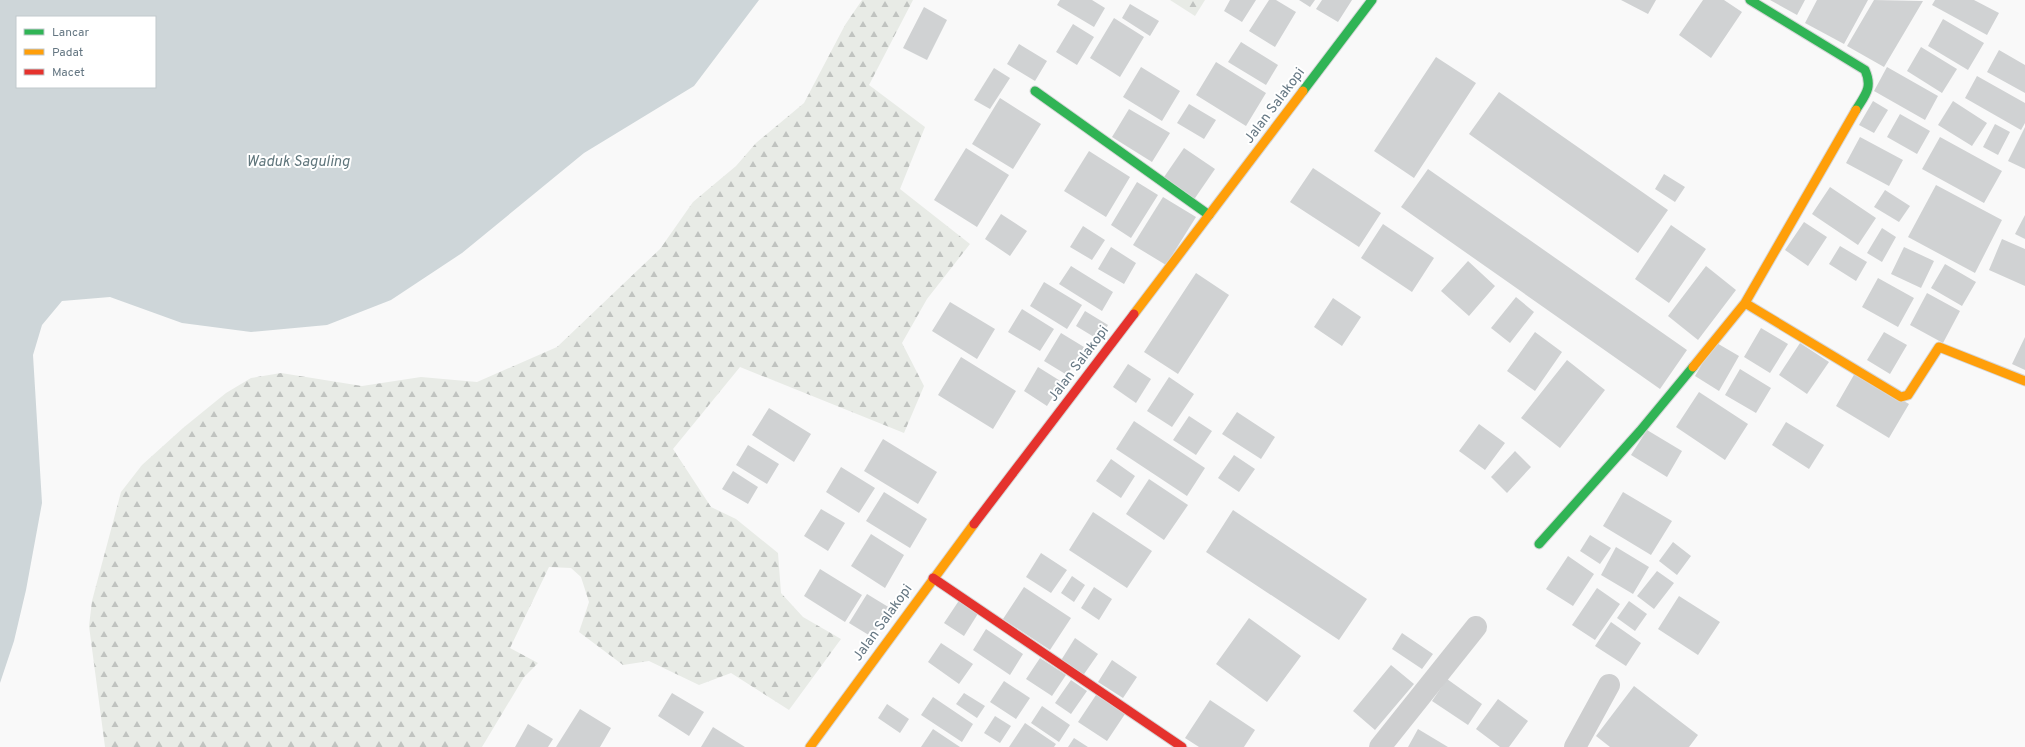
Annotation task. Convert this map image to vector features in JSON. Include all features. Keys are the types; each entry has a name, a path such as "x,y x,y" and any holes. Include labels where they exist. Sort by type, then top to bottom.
{"street":[{"name":"Jalan Salakopi","path":"810,747 933,578 1372,0"},
{"path":"1539,544 1640,431 1745,303 1868,90 1870,83 1865,70 1750,0"},
{"path":"1035,92 1209,215"},
{"path":"1745,303 1901,397 1908,395 1940,347 2025,381"},
{"path":"933,578 1182,747"},
{"path":"1380,747 1476,627"},
{"path":"1575,747 1609,685"}],"green space":[{"path":"862,0 913,0 869,85 925,127 900,189 970,244 927,299 902,343 924,386 904,433 740,367 673,449 711,507 736,519 778,553 781,593 803,617 841,639 789,710 731,673 699,685 649,661 623,665 579,632 589,602 581,577 571,568 549,567 510,648 538,663 524,677 482,747 105,747 89,626 92,601 121,492 142,465 183,428 226,393 251,378 281,373 362,386 421,377 477,382 557,347 660,249 693,202 736,166 756,143 804,103 845,25"},
{"path":"1170,0 1205,0 1195,16"}],"water":[{"name":"Waduk Saguling","path":"0,0 759,0 694,86 584,153 462,253 391,300 327,325 251,332 182,323 110,297 62,301 42,325 33,355 42,503 26,590 14,641 0,683"}],"building":[{"path":"1060,0 1092,0 1105,8 1094,27 1057,5"},
{"path":"1230,0 1256,0 1242,22 1224,11"},
{"path":"1269,0 1276,0 1296,12 1275,47 1249,31"},
{"path":"1299,0 1315,0 1310,7"},
{"path":"1322,0 1352,0 1338,22 1316,9"},
{"path":"1621,0 1656,0 1648,14"},
{"path":"1703,0 1724,0 1742,12 1711,58 1679,35"},
{"path":"1770,0 1805,0 1797,15"},
{"path":"1817,0 1868,0 1844,44 1805,23"},
{"path":"1874,0 1923,1 1884,67 1847,46"},
{"path":"1935,0 1974,0 1999,13 1987,35 1932,5"},
{"path":"1130,4 1159,21 1150,36 1122,18"},
{"path":"924,7 947,20 927,60 903,48"},
{"path":"1114,18 1144,37 1120,77 1090,58"},
{"path":"1943,19 1984,43 1968,70 1928,46"},
{"path":"1073,24 1094,37 1077,65 1056,52"},
{"path":"1241,42 1278,65 1266,85 1228,62"},
{"path":"1019,44 1047,61 1035,81 1007,64"},
{"path":"1921,47 1957,69 1942,93 1907,71"},
{"path":"1999,50 2025,65 2025,93 1987,72"},
{"path":"1436,57 1476,83 1414,178 1374,151"},
{"path":"1216,62 1266,93 1246,126 1196,95"},
{"path":"1141,67 1180,91 1162,121 1123,97"},
{"path":"1887,67 1938,96 1925,120 1874,91"},
{"path":"994,68 1010,78 990,109 974,100"},
{"path":"1977,76 2025,103 2025,123 2021,130 1965,98"},
{"path":"1499,92 1668,210 1638,253 1469,134"},
{"path":"1000,98 1041,124 1013,169 972,144"},
{"path":"1873,101 1888,110 1874,133 1859,125"},
{"path":"1953,101 1987,123 1972,146 1938,125"},
{"path":"1189,104 1216,120 1204,139 1177,123"},
{"path":"1129,109 1170,133 1152,162 1112,137"},
{"path":"1900,114 1930,131 1917,154 1887,137"},
{"path":"1995,124 2010,132 1998,155 1983,147"},
{"path":"2025,127 2025,169 2008,161"},
{"path":"1860,137 1903,160 1889,186 1846,163"},
{"path":"1940,137 2002,171 1984,203 1922,169"},
{"path":"966,148 1009,175 977,227 934,200"},
{"path":"1184,148 1215,169 1193,201 1162,180"},
{"path":"1089,151 1130,177 1106,217 1064,191"},
{"path":"1313,168 1381,213 1359,247 1290,202"},
{"path":"1428,169 1687,350 1660,389 1401,207"},
{"path":"1664,174 1685,187 1675,202 1655,189"},
{"path":"1137,182 1158,195 1131,238 1111,225"},
{"path":"1936,185 2002,220 1975,273 1908,237"},
{"path":"1830,187 1876,218 1858,245 1812,214"},
{"path":"1885,190 1910,206 1899,222 1874,207"},
{"path":"1163,197 1196,217 1166,265 1133,245"},
{"path":"1001,214 1027,231 1010,256 985,239"},
{"path":"2025,215 2025,239 2015,234"},
{"path":"1804,222 1827,237 1808,266 1785,250"},
{"path":"1383,224 1434,258 1412,292 1361,258"},
{"path":"1671,225 1706,249 1669,303 1635,279"},
{"path":"1083,226 1105,240 1092,260 1070,247"},
{"path":"1882,228 1896,237 1882,262 1867,253"},
{"path":"2002,239 2025,249 2025,286 1989,270"},
{"path":"1840,246 1867,262 1856,281 1829,264"},
{"path":"1111,247 1136,263 1124,284 1098,269"},
{"path":"1904,247 1934,261 1921,288 1891,274"},
{"path":"1468,261 1495,286 1469,316 1441,291"},
{"path":"1945,264 1976,282 1962,306 1931,288"},
{"path":"1071,266 1113,292 1102,311 1059,284"},
{"path":"1706,266 1736,290 1698,340 1668,316"},
{"path":"1196,273 1229,295 1178,374 1144,352"},
{"path":"1878,278 1914,298 1898,327 1862,307"},
{"path":"1044,282 1082,305 1067,329 1030,306"},
{"path":"1927,293 1960,311 1943,343 1910,325"},
{"path":"1516,297 1534,312 1510,343 1491,328"},
{"path":"1333,298 1361,317 1342,346 1314,327"},
{"path":"950,302 995,329 977,359 932,331"},
{"path":"1022,309 1054,329 1040,351 1008,332"},
{"path":"1085,311 1108,325 1099,340 1076,326"},
{"path":"1761,328 1788,344 1770,373 1744,357"},
{"path":"1535,332 1562,352 1535,391 1507,371"},
{"path":"1884,332 1907,345 1890,374 1867,360"},
{"path":"1061,333 1084,347 1067,375 1044,361"},
{"path":"2025,337 2025,370 2012,364"},
{"path":"1715,342 1739,356 1719,391 1695,376"},
{"path":"1800,343 1829,362 1807,394 1779,375"},
{"path":"961,357 1016,391 993,429 938,395"},
{"path":"1567,360 1605,390 1560,448 1521,418"},
{"path":"1128,364 1151,379 1136,403 1113,387"},
{"path":"1038,367 1062,382 1047,406 1024,391"},
{"path":"1740,369 1771,388 1756,413 1725,395"},
{"path":"1855,373 1909,404 1889,438 1836,406"},
{"path":"1169,377 1194,394 1172,427 1147,411"},
{"path":"1699,392 1748,424 1725,460 1676,427"},
{"path":"769,408 811,434 794,462 752,435"},
{"path":"1237,412 1275,437 1261,459 1222,434"},
{"path":"1189,416 1212,431 1196,455 1173,440"},
{"path":"1134,421 1205,468 1187,496 1116,449"},
{"path":"1786,422 1824,445 1809,469 1772,445"},
{"path":"1479,424 1505,443 1485,470 1459,451"},
{"path":"1647,430 1682,451 1667,477 1631,455"},
{"path":"883,439 937,472 918,504 864,471"},
{"path":"748,445 779,464 767,484 736,465"},
{"path":"1515,451 1531,467 1507,493 1491,477"},
{"path":"1234,455 1255,469 1239,492 1218,478"},
{"path":"1111,459 1135,476 1121,498 1096,481"},
{"path":"841,467 875,488 859,513 826,492"},
{"path":"733,471 758,487 748,504 722,489"},
{"path":"1149,479 1188,505 1164,540 1126,514"},
{"path":"884,492 927,519 910,548 866,521"},
{"path":"1623,492 1672,521 1651,555 1603,526"},
{"path":"821,509 845,523 828,551 804,536"},
{"path":"1233,510 1367,599 1339,640 1206,552"},
{"path":"1093,512 1152,551 1127,588 1069,550"},
{"path":"871,534 904,555 885,588 851,566"},
{"path":"1590,535 1611,548 1600,564 1580,551"},
{"path":"1673,542 1691,556 1677,575 1659,561"},
{"path":"1616,547 1649,567 1633,594 1601,575"},
{"path":"1041,553 1067,570 1051,593 1026,577"},
{"path":"1568,556 1594,574 1573,606 1546,589"},
{"path":"820,569 862,595 845,622 804,596"},
{"path":"1657,571 1674,583 1654,609 1637,596"},
{"path":"1072,576 1085,585 1074,602 1061,593"},
{"path":"1024,587 1071,618 1050,650 1003,619"},
{"path":"1094,587 1112,599 1099,620 1081,608"},
{"path":"1597,588 1620,604 1595,640 1572,625"},
{"path":"867,594 890,608 872,637 849,623"},
{"path":"1679,596 1720,622 1698,655 1658,629"},
{"path":"960,599 979,612 964,636 944,623"},
{"path":"1629,601 1647,614 1635,631 1617,618"},
{"path":"1249,618 1301,656 1267,702 1216,664"},
{"path":"1611,622 1641,643 1626,666 1595,646"},
{"path":"986,629 1023,654 1010,675 973,650"},
{"path":"1402,633 1433,654 1422,669 1392,649"},
{"path":"1075,638 1098,654 1082,677 1060,662"},
{"path":"941,643 973,664 959,684 928,662"},
{"path":"1040,658 1066,675 1052,696 1026,679"},
{"path":"1112,660 1137,677 1123,698 1098,682"},
{"path":"1391,665 1414,684 1375,730 1353,711"},
{"path":"1447,679 1482,704 1468,725 1432,701"},
{"path":"1071,680 1087,691 1071,714 1055,703"},
{"path":"1004,681 1030,698 1016,719 990,702"},
{"path":"1634,686 1698,735 1689,747 1610,747 1596,736"},
{"path":"1098,692 1127,711 1107,741 1078,722"},
{"path":"672,693 704,712 689,736 658,716"},
{"path":"964,693 985,706 977,718 956,704"},
{"path":"933,697 973,724 962,742 921,715"},
{"path":"1498,699 1528,721 1509,747 1500,747 1476,729"},
{"path":"1210,700 1255,730 1244,747 1199,747 1185,738"},
{"path":"887,704 909,719 900,733 878,718"},
{"path":"1042,706 1070,725 1059,742 1031,723"},
{"path":"580,709 611,728 600,747 556,747"},
{"path":"995,716 1011,726 1000,743 984,733"},
{"path":"1025,723 1056,744 1054,747 1009,747"},
{"path":"528,724 553,739 548,747 515,747"},
{"path":"713,727 745,747 701,747"},
{"path":"933,729 960,747 921,747"},
{"path":"1418,729 1448,747 1408,747"},
{"path":"1074,738 1088,747 1068,747"}],"traffic: fast":[{"path":"1303,91 1372,0"},
{"path":"1750,0 1865,70 1868,87 1856,110"},
{"path":"1035,91 1209,215"},
{"path":"1539,544 1640,431 1693,367"}],"traffic: slow":[{"path":"1134,314 1303,91"},
{"path":"1693,367 1745,303 1856,110"},
{"path":"1745,303 1901,397 1908,395 1939,347 2025,381"},
{"path":"810,747 974,524"}],"traffic: jam":[{"path":"974,524 1134,314"},
{"path":"933,578 1182,747"}]}
